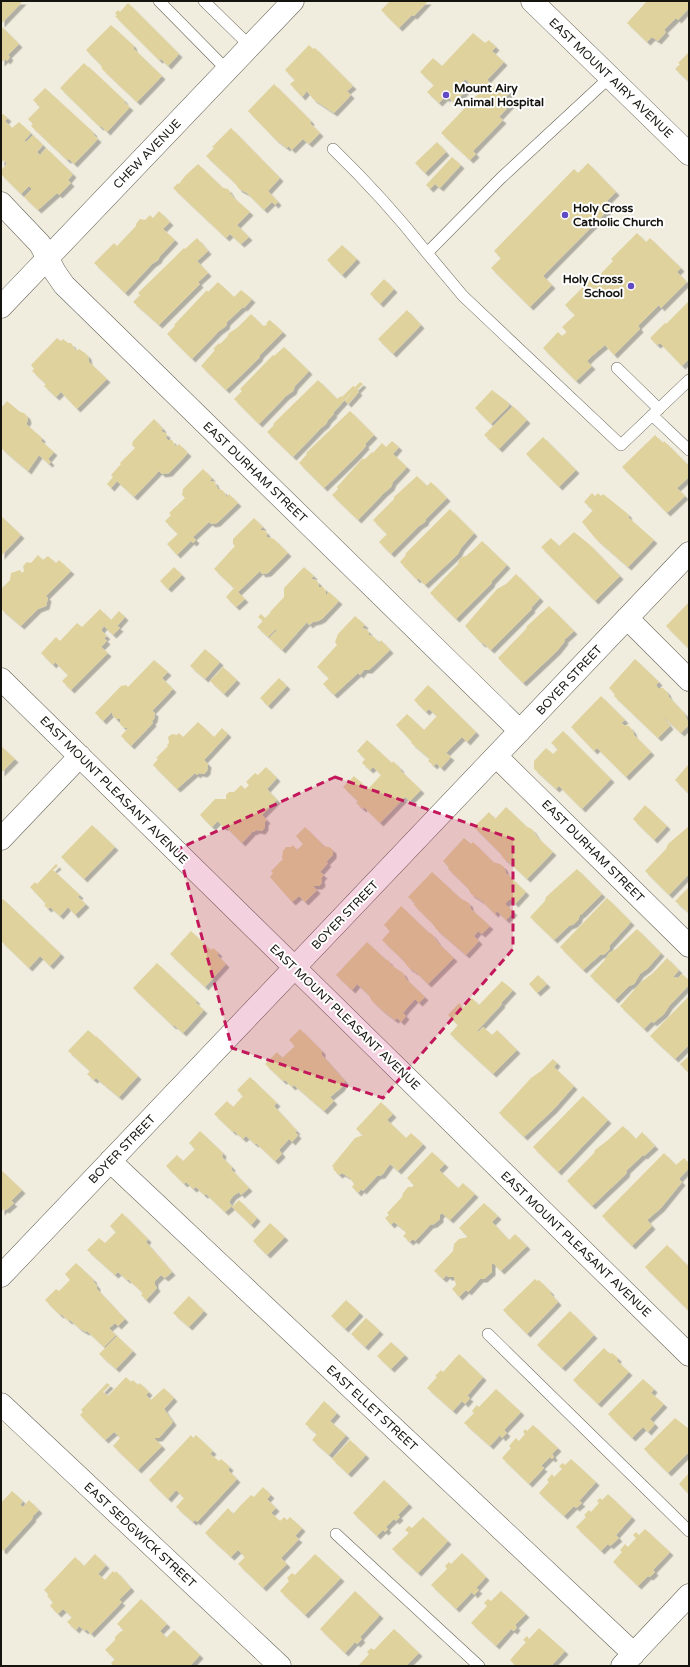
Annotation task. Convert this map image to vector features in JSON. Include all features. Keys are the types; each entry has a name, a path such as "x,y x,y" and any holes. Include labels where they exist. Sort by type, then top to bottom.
{"street":[{"name":"CHEW AVENUE","path":"1,307 293,1"},
{"name":"EAST MOUNT AIRY AVENUE","path":"532,1 689,154"},
{"name":"EAST DURHAM STREET","path":"1,203 40,244 64,285 520,731"},
{"name":"BOYER STREET","path":"1,1276 689,553"},
{"path":"627,618 689,680"},
{"name":"EAST MOUNT PLEASANT AVENUE","path":"1,679 689,1355"},
{"path":"1,839 80,756"},
{"name":"EAST DURHAM STREET","path":"496,756 689,946"},
{"name":"EAST ELLET STREET","path":"110,1161 628,1660"},
{"name":"EAST SEDGWICK STREET","path":"1,1404 280,1666"},
{"path":"628,1660 689,1595"}],"lane":[{"path":"159,1 227,70"},
{"path":"204,1 250,46"},
{"path":"427,253 501,178 610,77"},
{"path":"333,149 370,185 399,217 463,296 621,445 689,380"},
{"path":"617,368 689,450"},
{"path":"488,1334 689,1531"},
{"path":"336,1534 479,1666"}],"highlighted area":[{"path":"335,777 513,839 513,949 383,1098 232,1048 178,849"}],"building":[{"path":"1,1 23,1 1,24"},
{"path":"390,1 428,1 414,16 412,15 399,28 381,10"},
{"path":"647,1 689,1 689,8 678,20 676,18 664,30 666,32 658,41 652,37 647,42 627,23"},
{"path":"128,3 179,54 168,66 161,59 159,60 115,16 117,15 115,13 118,10 120,12"},
{"path":"111,25 133,45 134,49 162,76 137,102 102,69 101,65 86,50"},
{"path":"1,26 19,44 8,55 10,57 7,61 5,59 1,63"},
{"name":"Mount Airy Animal Hospital","path":"473,33 485,43 489,40 496,47 492,51 504,62 487,80 495,87 500,81 511,91 505,98 511,104 499,117 503,120 473,151 476,154 470,160 441,133 480,92 465,79 463,82 469,87 454,103 448,97 446,99 445,97 439,103 427,92 434,85 420,72 433,58 442,66"},
{"path":"309,45 313,49 315,48 353,86 347,91 351,95 334,113 313,99 307,91 302,97 290,84 295,80 285,70"},
{"path":"689,52 689,82 675,69 680,64 678,63"},
{"path":"84,63 130,107 107,132 60,88"},
{"path":"274,84 311,121 310,123 320,133 309,144 303,139 292,150 288,146 287,148 275,139 248,111"},
{"path":"45,88 94,133 93,134 98,139 74,164 69,159 67,160 31,126 33,124 28,119 40,107 33,100"},
{"path":"3,114 8,118 5,121 12,128 19,122 31,133 24,141 26,142 33,135 43,145 37,152 40,155 46,148 73,174 68,180 71,183 59,195 57,193 38,210 24,197 32,189 29,186 21,194 1,174 1,170 7,164 4,160 1,163 1,116"},
{"path":"231,128 280,178 268,191 278,202 275,205 272,202 264,210 247,193 239,189 234,182 206,156 214,148 212,147"},
{"path":"437,142 446,152 425,173 415,163"},
{"path":"452,157 461,165 440,188 435,184 430,189 426,185"},
{"path":"588,163 616,192 607,201 612,206 543,276 552,285 530,307 491,268 501,258 494,251 574,169 578,173"},
{"path":"198,164 223,188 228,189 233,197 250,212 237,225 249,237 241,244 230,234 226,238 173,188 178,183 179,184"},
{"path":"159,211 170,222 163,229 175,240 158,260 152,264 125,293 94,263 114,243 117,246 136,226 140,219 145,220 150,215 153,218"},
{"path":"637,233 646,242 650,238 681,268 677,272 687,282 661,308 659,305 638,326 640,329 614,355 605,345 592,356 587,361 592,366 576,381 543,348 558,332 562,336 567,332 562,327 575,315 565,305 590,280 593,282 613,261 611,259"},
{"path":"197,238 208,251 197,261 208,273 198,282 200,284 159,325 133,302 140,295 138,293 184,248 185,249"},
{"path":"342,245 357,259 342,275 327,260"},
{"path":"384,279 394,289 380,304 370,294"},
{"path":"218,282 234,297 241,290 252,299 244,308 243,307 227,322 226,326 219,331 192,359 167,334 207,290 208,292"},
{"path":"689,301 689,359 682,366 660,343 657,345 650,338"},
{"path":"407,310 421,325 393,354 378,339"},
{"path":"251,314 263,326 267,325 266,324 269,320 283,332 226,390 201,366 215,350 213,349"},
{"path":"57,338 61,341 63,339 68,343 71,343 76,351 79,349 85,353 88,356 89,362 107,379 77,409 61,392 56,397 44,386 46,384 32,371 34,369 31,365"},
{"path":"284,347 309,371 295,386 293,391 286,396 259,424 234,399 242,391 240,389 273,355 274,356"},
{"path":"318,380 337,399 341,396 342,397 353,386 355,387 360,382 363,384 357,390 359,392 348,404 345,401 353,391 333,413 334,414 326,424 293,457 267,432 274,425 273,424"},
{"path":"492,390 509,403 509,406 491,424 475,408"},
{"path":"7,401 27,416 28,420 26,424 42,438 41,441 54,452 48,459 51,462 49,464 39,455 28,471 1,448 1,405 3,406"},
{"path":"513,406 527,420 499,449 484,435"},
{"path":"350,411 374,435 365,444 366,446 355,458 324,488 299,463 307,454 306,453"},
{"path":"154,419 163,429 161,431 167,434 166,438 168,440 172,440 176,447 179,444 188,453 169,473 162,474 159,471 134,497 117,481 111,488 107,484 113,477 111,475 121,464 120,463 135,448 132,445 133,441"},
{"path":"655,435 663,443 664,441 689,466 689,477 677,488 685,496 667,513 622,467"},
{"path":"543,437 576,470 559,487 526,454"},
{"path":"392,441 399,447 393,454 407,467 393,482 391,487 358,520 332,495 338,489 337,487 362,459 365,459 372,452 373,453 382,443 386,447"},
{"path":"203,469 212,478 210,481 214,481 218,489 225,493 226,497 229,494 238,503 217,523 212,524 209,522 193,537 196,540 193,543 191,541 177,555 167,544 178,534 165,521 171,515 169,513 185,498 182,495 183,489"},
{"path":"417,476 427,486 431,482 447,498 426,519 425,522 391,554 379,542 387,534 373,520 394,499 394,497"},
{"path":"592,493 595,496 598,493 601,496 603,494 628,514 629,518 654,540 628,567 596,539 582,522 593,510 584,502"},
{"path":"450,509 474,533 461,548 458,554 425,585 418,578 417,580 400,562 406,555 405,554"},
{"path":"1,516 21,535 1,556"},
{"path":"254,518 263,527 260,530 264,530 267,533 267,537 274,539 288,553 268,573 262,574 260,571 238,592 245,599 236,607 226,597 234,588 214,569 235,546 233,544 233,539"},
{"path":"574,532 590,545 620,576 595,601 541,547 551,538 559,546"},
{"path":"482,541 507,565 491,584 456,619 430,593 458,564 462,557 466,556"},
{"path":"38,555 43,560 48,556 56,563 59,560 71,571 46,596 48,598 46,606 38,609 21,626 1,609 1,589 10,580 11,573 20,570 22,573 24,571 23,566 27,562 31,563"},
{"path":"174,567 182,575 168,589 160,581"},
{"path":"304,567 314,576 311,579 318,582 319,587 323,587 326,591 326,595 329,592 339,601 322,619 309,625 307,622 282,650 269,638 277,630 276,629 268,637 257,627 263,621 258,617 261,614 265,618 271,612 284,597 284,588"},
{"path":"516,574 540,598 531,608 532,609 491,650 483,643 482,644 465,626 497,589 506,584"},
{"path":"689,602 689,649 666,626"},
{"path":"549,606 574,631 564,640 565,641 557,651 523,683 498,658 526,629 527,626"},
{"path":"100,609 111,620 119,611 125,617 117,626 120,628 113,635 104,626 101,630 107,636 104,638 107,641 101,647 108,653 71,690 62,681 68,675 55,662 53,665 41,653 56,637 60,641 77,623 82,627"},
{"path":"355,616 365,625 362,628 366,629 369,632 369,635 377,640 378,644 381,640 390,650 369,670 364,670 360,675 358,673 334,695 323,684 329,678 317,667 337,645 335,642 338,634"},
{"path":"205,649 220,662 205,679 190,666"},
{"path":"635,659 659,682 656,685 658,688 663,688 669,697 685,714 689,725 681,733 662,716 670,726 658,738 614,696 615,694 609,688"},
{"path":"154,660 168,672 162,678 173,689 152,711 155,713 152,721 153,723 131,746 121,736 128,728 124,728 120,724 120,719 116,719 112,712 103,721 95,713 121,686 126,685 128,687"},
{"path":"223,667 237,680 224,694 210,681"},
{"path":"279,678 287,686 268,706 260,698"},
{"path":"428,685 476,732 467,742 462,737 446,753 451,757 441,768 436,763 434,766 428,761 430,759 411,743 412,742 396,725 407,714 424,730 437,716 429,709 426,712 414,700"},
{"path":"601,696 625,720 621,723 629,726 634,735 651,752 626,777 597,748 594,751 571,727"},
{"path":"198,722 214,737 222,728 228,734 204,760 208,764 207,771 204,774 199,773 197,775 195,773 177,789 153,765 158,759 156,758 168,746 168,737 172,734 177,735 179,733 183,737"},
{"path":"563,731 611,779 582,809 559,786 556,789 534,769 534,761 546,748 553,754 558,749 551,743"},
{"path":"367,740 392,763 393,761 401,769 400,770 421,790 410,801 405,797 380,823 364,807 363,809 356,803 358,801 343,787 354,776 368,789 381,775 373,767 370,770 362,763 365,759 357,751"},
{"path":"1,746 15,759 1,773"},
{"path":"689,764 689,794 675,780"},
{"path":"266,767 277,778 267,789 277,800 262,815 267,820 262,831 253,831 242,843 218,821 212,827 200,815 215,799 226,799 226,795 229,792 234,792 241,785 245,789 249,785 246,782 255,773 258,775"},
{"path":"645,805 667,826 654,840 633,819"},
{"path":"506,807 527,827 532,829 538,838 553,852 527,879 503,858 501,854 474,827 489,812 495,819"},
{"path":"92,825 115,847 84,879 61,857"},
{"path":"689,826 689,874 669,895 645,871 666,849 668,844"},
{"path":"305,827 323,845 318,850 323,846 329,847 333,850 333,855 326,862 328,863 320,872 324,875 321,878 322,883 319,886 313,886 317,890 305,902 299,896 292,902 270,877 273,873 271,871 283,859 283,851 286,847 291,847 293,845 297,850 303,844 296,836"},
{"path":"464,838 471,844 473,842 493,862 504,867 506,873 526,892 515,904 510,899 505,904 514,912 506,920 497,911 495,914 482,901 471,894 468,888 448,869 449,867 443,861"},
{"path":"56,864 58,866 53,870 80,895 78,897 86,904 75,915 68,907 60,916 50,907 48,909 44,905 46,904 30,887 35,882 37,884"},
{"path":"577,869 602,894 580,915 574,924 569,926 554,940 530,917 545,901 546,897"},
{"path":"432,872 460,898 469,903 471,909 490,926 482,934 478,931 474,936 479,941 466,955 436,929 414,905 415,903 408,897"},
{"path":"689,887 689,913 675,901"},
{"path":"607,898 631,922 610,945 609,950 605,954 600,955 583,970 560,947"},
{"path":"3,899 61,954 50,966 40,956 29,968 1,941 1,901"},
{"path":"401,906 432,934 439,944 454,958 428,984 417,973 408,967 403,960 382,940 390,931 384,925"},
{"path":"637,929 661,953 648,968 640,974 634,984 629,986 615,1000 590,976 604,961 609,953 616,949"},
{"path":"191,931 211,950 213,948 219,953 217,955 226,964 205,987 170,954"},
{"path":"367,942 389,961 391,965 403,973 406,979 425,997 419,1003 415,999 403,1013 406,1016 401,1022 397,1018 395,1020 382,1010 357,984 352,990 336,975"},
{"path":"667,958 679,970 673,977 678,978 682,974 689,980 689,985 669,1006 664,1014 653,1023 652,1021 644,1029 620,1006 641,982 653,973"},
{"path":"157,963 197,1001 195,1002 204,1010 183,1033 174,1025 173,1026 133,988"},
{"path":"538,975 547,984 537,993 529,984"},
{"path":"502,981 513,990 477,1031 478,1032 483,1027 492,1035 497,1030 517,1050 493,1074 450,1034 458,1025 448,1015 459,1003 463,1008 472,998 479,1005"},
{"path":"689,996 689,1045 675,1059 650,1036"},
{"path":"300,1029 322,1051 322,1055 345,1081 341,1088 330,1097 334,1101 324,1111 294,1085 292,1087 285,1080 283,1081 265,1064 277,1052 282,1058 295,1046 289,1040"},
{"path":"88,1030 138,1076 119,1097 96,1078 94,1080 87,1074 90,1071 68,1051"},
{"path":"689,1056 689,1073 680,1064"},
{"path":"553,1059 557,1063 554,1067 574,1086 554,1109 524,1137 499,1113 531,1078 541,1071"},
{"path":"250,1077 277,1103 274,1106 297,1131 295,1132 298,1135 292,1142 289,1139 279,1150 282,1154 275,1161 256,1143 255,1144 246,1136 243,1139 234,1131 233,1132 214,1114 227,1101 233,1107 243,1096 237,1090"},
{"path":"583,1096 608,1120 558,1172 533,1147"},
{"path":"381,1102 393,1114 387,1120 406,1138 411,1133 423,1144 398,1171 390,1164 382,1175 377,1176 363,1191 361,1189 358,1193 352,1187 354,1184 350,1178 342,1173 339,1175 332,1166 355,1138 363,1135 356,1129"},
{"path":"623,1126 636,1139 642,1132 655,1146 627,1170 626,1174 592,1206 567,1181 594,1153 595,1150"},
{"path":"200,1131 223,1153 222,1157 249,1188 241,1195 239,1192 233,1196 229,1202 232,1206 225,1212 206,1194 204,1195 196,1187 193,1189 186,1182 184,1184 166,1166 177,1155 183,1161 195,1149 189,1143"},
{"path":"432,1152 445,1164 439,1170 458,1188 463,1183 475,1194 450,1220 442,1213 440,1215 440,1219 434,1224 430,1225 415,1241 413,1239 410,1242 403,1236 406,1233 403,1229 394,1222 391,1225 385,1218 389,1215 387,1213 402,1197 403,1193 408,1187 412,1187 414,1185 407,1178"},
{"path":"664,1153 676,1165 684,1158 689,1163 689,1168 679,1179 682,1182 661,1208 647,1220 652,1226 632,1246 602,1216"},
{"path":"1,1170 22,1190 11,1201 14,1203 6,1210 4,1209 1,1212"},
{"path":"239,1200 257,1218 251,1225 232,1207"},
{"path":"484,1203 498,1216 492,1222 509,1240 515,1234 527,1246 501,1271 493,1263 492,1272 484,1279 480,1279 468,1292 466,1290 459,1297 452,1289 456,1285 454,1277 448,1277 447,1275 443,1279 434,1271 453,1251 454,1244 459,1239 468,1237 459,1228"},
{"path":"122,1213 148,1239 146,1242 172,1272 165,1278 161,1275 155,1281 157,1288 146,1300 141,1295 143,1293 128,1279 127,1280 118,1272 115,1275 87,1250 99,1238 105,1243 116,1232 110,1226"},
{"path":"270,1223 285,1237 267,1255 253,1241"},
{"path":"667,1245 689,1267 689,1311 645,1267"},
{"path":"76,1263 94,1280 93,1281 97,1286 97,1289 125,1319 118,1326 115,1323 109,1328 116,1335 104,1347 87,1331 86,1332 79,1328 70,1320 69,1321 61,1314 60,1315 45,1300 56,1289 59,1291 70,1280 65,1274"},
{"path":"535,1279 537,1281 539,1280 551,1292 550,1293 558,1302 527,1334 503,1310"},
{"path":"189,1296 204,1311 189,1327 173,1313"},
{"path":"346,1300 360,1313 345,1329 331,1316"},
{"path":"570,1311 594,1335 562,1368 537,1345"},
{"path":"366,1318 380,1331 365,1347 351,1334"},
{"path":"117,1336 133,1351 116,1369 99,1354"},
{"path":"391,1342 405,1355 391,1369 377,1356"},
{"path":"604,1348 610,1354 612,1353 618,1358 617,1361 629,1372 598,1404 573,1380"},
{"path":"459,1354 483,1377 467,1396 470,1398 465,1404 462,1401 453,1411 427,1388 437,1377 435,1376 441,1370 443,1372"},
{"path":"126,1377 131,1382 133,1380 138,1385 140,1383 149,1392 146,1395 151,1400 164,1388 174,1398 164,1409 173,1422 159,1438 154,1438 162,1446 138,1470 113,1446 120,1438 118,1435 114,1432 105,1440 80,1415 83,1412 81,1410 107,1383 110,1385 103,1392 108,1396"},
{"path":"643,1379 654,1389 651,1393 664,1404 650,1419 655,1424 648,1432 643,1427 632,1438 608,1414"},
{"path":"496,1389 521,1412 504,1430 507,1433 502,1438 500,1435 490,1446 464,1423 474,1413 472,1411 477,1405 479,1407"},
{"path":"324,1401 337,1413 330,1421 346,1435 329,1455 312,1440 317,1434 305,1424"},
{"path":"675,1418 689,1429 689,1452 668,1473 644,1449"},
{"path":"533,1425 558,1448 552,1454 554,1457 552,1459 550,1457 541,1466 544,1468 529,1484 502,1458 511,1448 509,1446 516,1438 519,1441 525,1434 523,1432 525,1429 527,1431"},
{"path":"191,1435 193,1438 196,1435 213,1451 210,1454 219,1461 221,1459 230,1467 228,1470 237,1479 197,1522 195,1520 193,1522 176,1507 184,1498 176,1490 168,1499 149,1480"},
{"path":"350,1440 366,1455 348,1474 332,1459"},
{"path":"571,1459 596,1482 579,1501 582,1503 576,1508 574,1506 564,1516 539,1493 549,1482 547,1480 552,1474 554,1477 562,1469 559,1466 563,1463 565,1465"},
{"path":"689,1473 689,1494 679,1484"},
{"path":"384,1480 409,1504 398,1515 400,1517 396,1521 394,1519 386,1527 388,1529 385,1532 383,1530 377,1536 353,1513"},
{"path":"263,1487 271,1495 267,1499 276,1508 271,1513 280,1521 284,1517 287,1520 290,1517 302,1528 295,1536 299,1539 281,1558 287,1564 263,1588 238,1564 245,1557 238,1550 231,1557 205,1533 228,1508 233,1514 251,1495 254,1497"},
{"path":"12,1491 23,1501 20,1505 23,1507 29,1500 39,1510 3,1551 1,1549 1,1503"},
{"path":"608,1494 632,1517 616,1535 619,1538 610,1546 608,1544 601,1551 576,1527 586,1517 584,1515 589,1510 591,1512 599,1503 597,1501 600,1498 602,1500"},
{"path":"423,1517 448,1541 418,1573 392,1549 409,1533 405,1530 409,1526 412,1528"},
{"path":"645,1529 670,1552 653,1570 655,1572 650,1577 648,1576 638,1586 613,1562 622,1552 620,1550 625,1544 628,1547 636,1538 633,1535 636,1532 639,1535"},
{"path":"462,1553 486,1577 476,1588 479,1590 474,1595 472,1592 456,1609 431,1585 447,1569 445,1566 449,1562 451,1564"},
{"path":"95,1554 106,1565 98,1574 105,1580 113,1571 115,1573 116,1571 131,1588 119,1600 122,1602 91,1634 86,1629 85,1631 79,1626 76,1630 67,1622 72,1617 63,1609 58,1614 50,1606 53,1602 44,1590 75,1557 84,1566"},
{"path":"315,1554 341,1578 305,1615 280,1591 289,1581 287,1578 292,1573 295,1575"},
{"path":"355,1591 380,1615 360,1637 362,1639 357,1644 355,1642 345,1653 320,1629"},
{"path":"501,1591 526,1614 515,1625 517,1627 514,1631 511,1629 496,1646 471,1623 487,1606 484,1603 488,1599 491,1601"},
{"path":"141,1599 167,1624 160,1631 166,1638 174,1630 200,1655 190,1666 113,1666 111,1663 115,1659 105,1650 115,1640 115,1637 124,1630 117,1624"},
{"path":"539,1628 565,1651 551,1666 516,1666 510,1660 526,1642 523,1640 527,1636 529,1639"},
{"path":"394,1629 419,1653 406,1666 358,1666 369,1654 367,1652 371,1648 374,1650"}],"place":[{"name":"Mount Airy Animal Hospital","path":"446,95"},
{"name":"Holy Cross Catholic Church","path":"565,215"},
{"name":"Holy Cross School","path":"631,286"}]}
